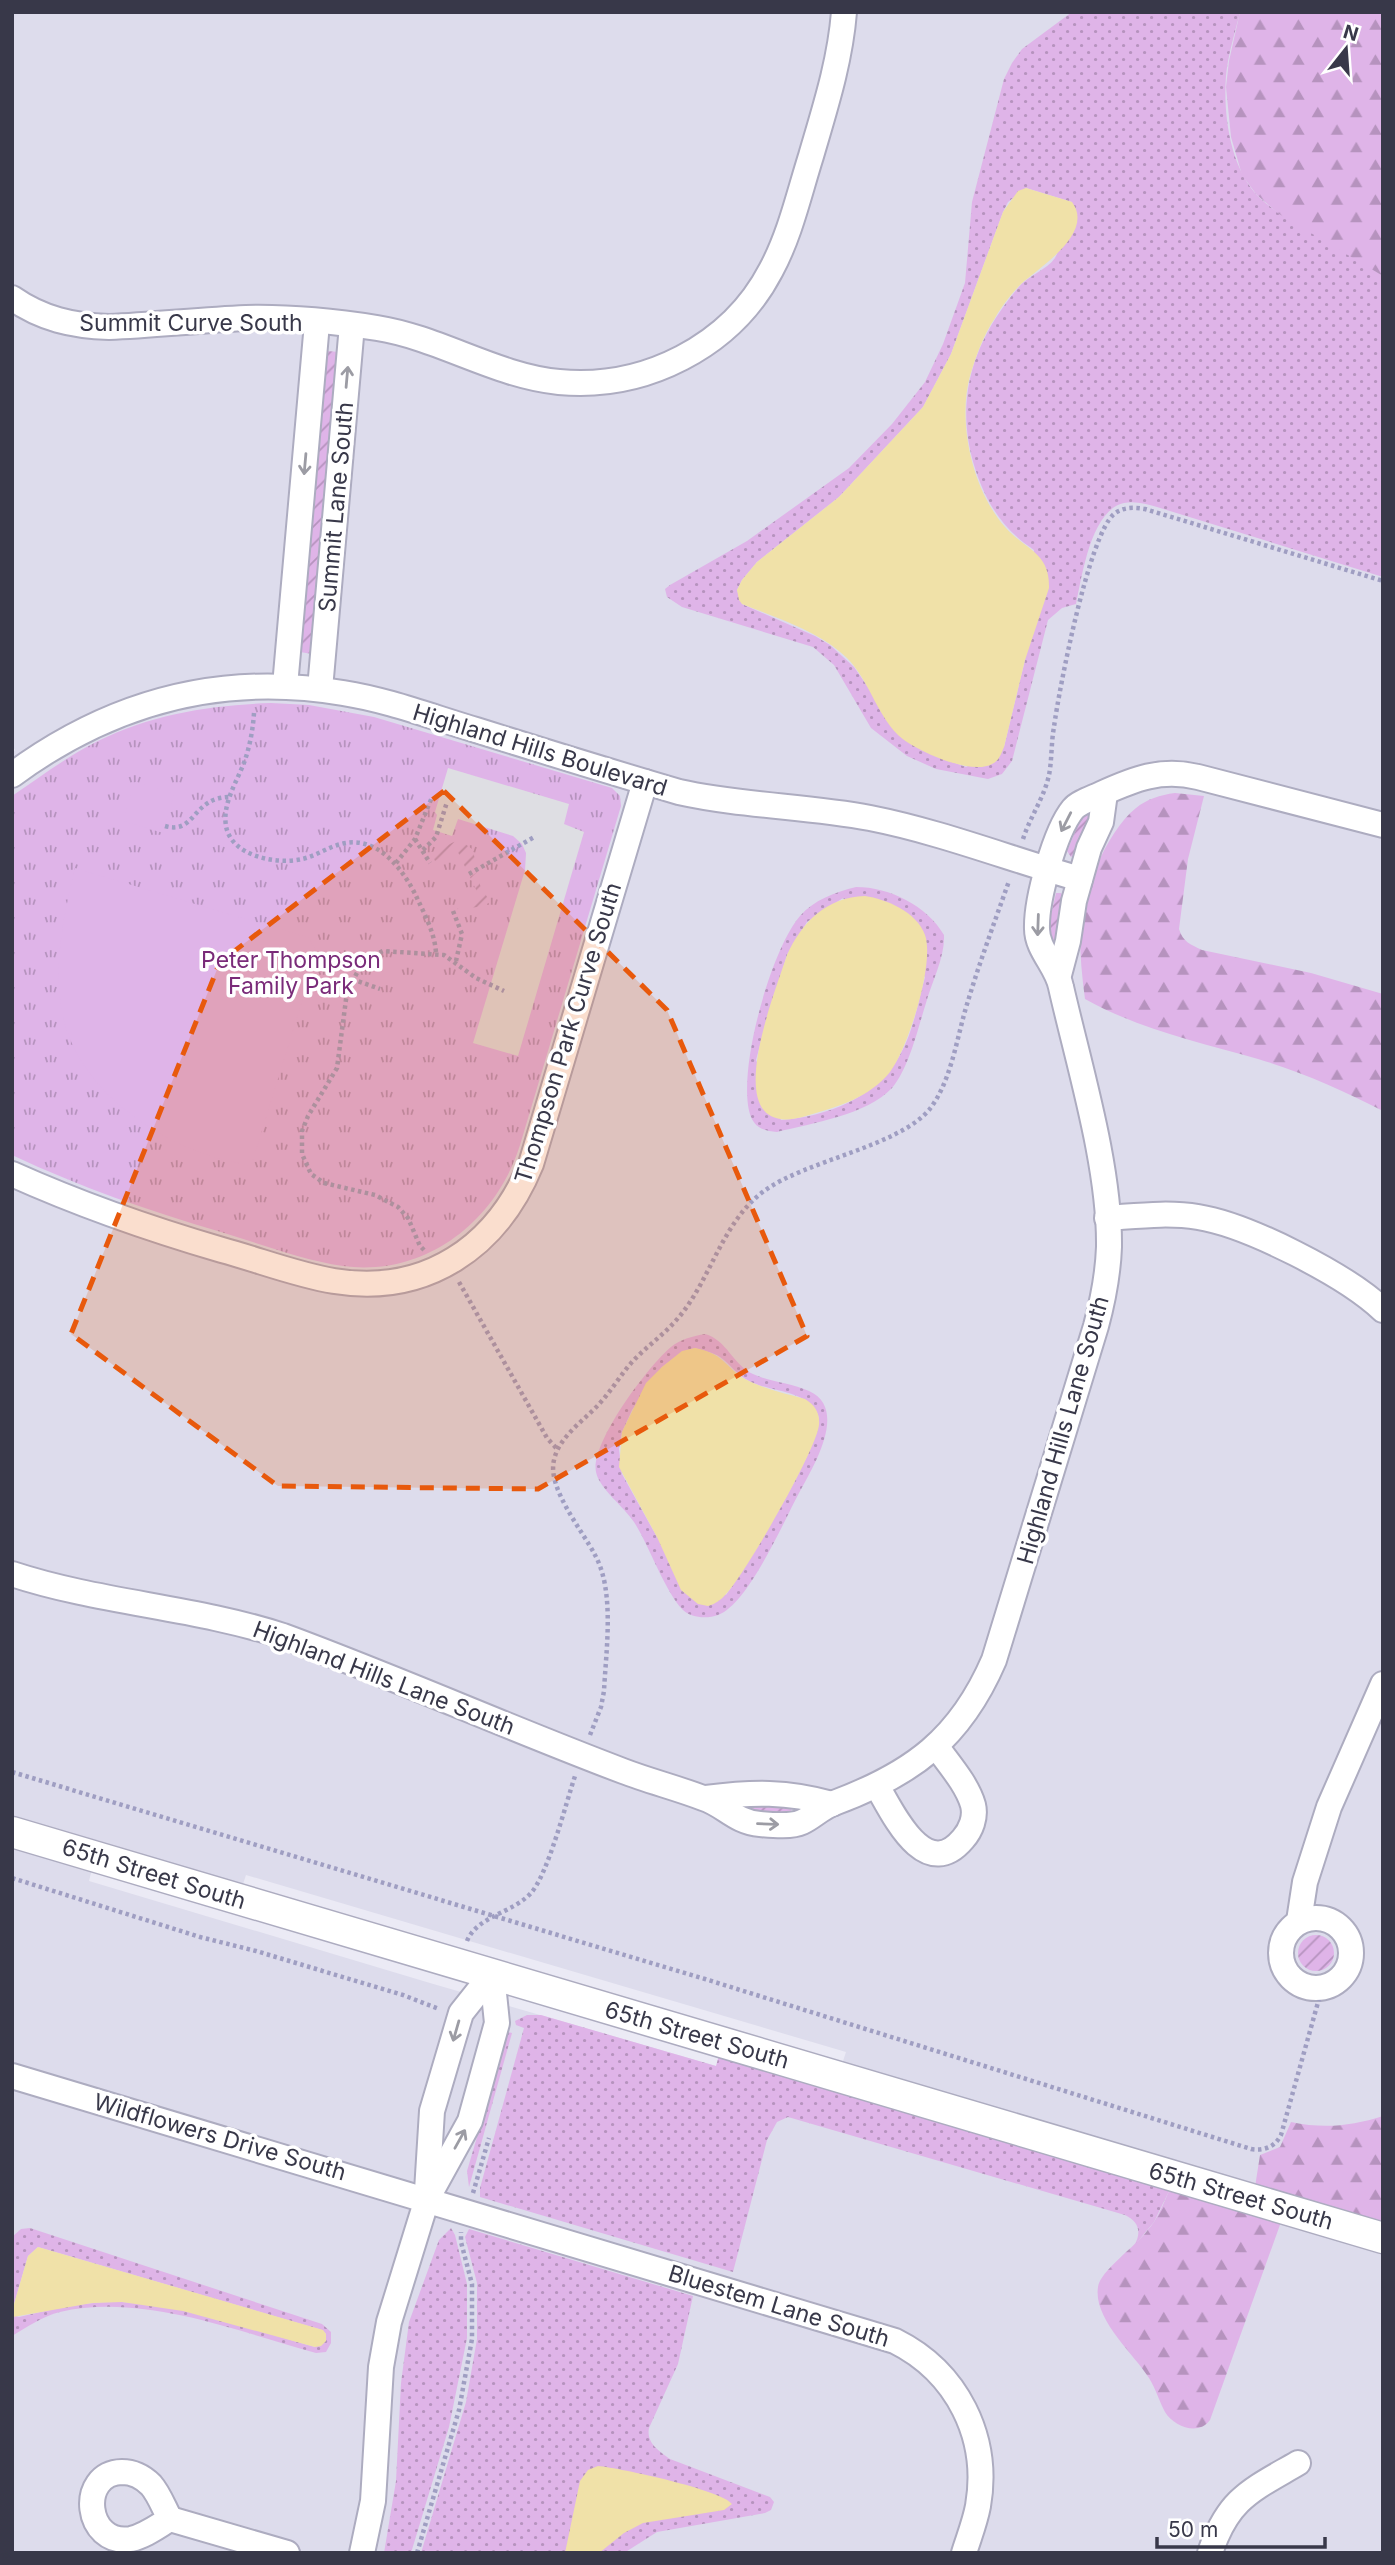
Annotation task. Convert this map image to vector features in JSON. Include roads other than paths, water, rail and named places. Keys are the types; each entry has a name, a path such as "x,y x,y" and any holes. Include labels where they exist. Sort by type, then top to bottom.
{"street":[{"name":"Summit Curve South","path":"15,303 61,322 102,327 248,318 352,326 403,334 529,376 562,382 596,383 666,366 701,347 722,331 763,284 777,258 835,76 844,12"},
{"name":"Summit Lane South","path":"285,686 317,323"},
{"name":"Summit Lane South","path":"320,689 352,326"},
{"name":"Highland Hills Boulevard","path":"12,775 76,733 146,704 212,690 285,686 320,689 386,703 645,782 719,801 883,821 1080,879"},
{"name":"Highland Hills Lane South","path":"12,1574 60,1588 263,1629 621,1770 706,1798 748,1793 801,1795 832,1804 877,1786 910,1767 936,1746 974,1701 987,1677 1000,1645 1097,1326 1108,1265 1107,1218 1097,1149 1059,975 1038,940 1037,919 1048,870 1062,830 1075,806 1143,777 1178,773 1383,825"},
{"name":"Thompson Park Curve South","path":"12,1174 87,1207 125,1220 333,1281 393,1283 432,1270 458,1256 488,1234 503,1217 515,1199 531,1164 645,782"},
{"name":"Highland Hills Lane South","path":"1059,975 1080,879 1089,848 1101,822 1105,793"},
{"path":"1107,1218 1171,1214 1216,1221 1325,1269 1345,1280 1383,1310"},
{"path":"1298,1922 1309,1918 1331,1921 1347,1936 1351,1946 1348,1968 1341,1977 1322,1988 1311,1988 1291,1978 1280,1959 1284,1937 1298,1922 1305,1882 1329,1807 1383,1684"},
{"path":"877,1786 905,1833 917,1846 936,1852 957,1846 971,1828 974,1809 968,1794 936,1746"},
{"name":"65th Street South","path":"12,1832 1383,2238"},
{"path":"427,2199 432,2111 461,2013 492,1974"},
{"path":"362,2553 373,2501 384,2344 427,2199 470,2121 497,2024 492,1974"},
{"name":"Wildflowers Drive South","path":"12,2076 427,2199"},
{"name":"Bluestem Lane South","path":"427,2199 876,2333 914,2351 932,2365 951,2386 967,2413 976,2438 981,2465 979,2496 964,2553"},
{"path":"1210,2553 1223,2521 1235,2504 1254,2488 1298,2463"},
{"path":"170,2519 287,2553"}],"park label":[{"name":"Peter Thompson Family Park","path":"291,973"}]}
